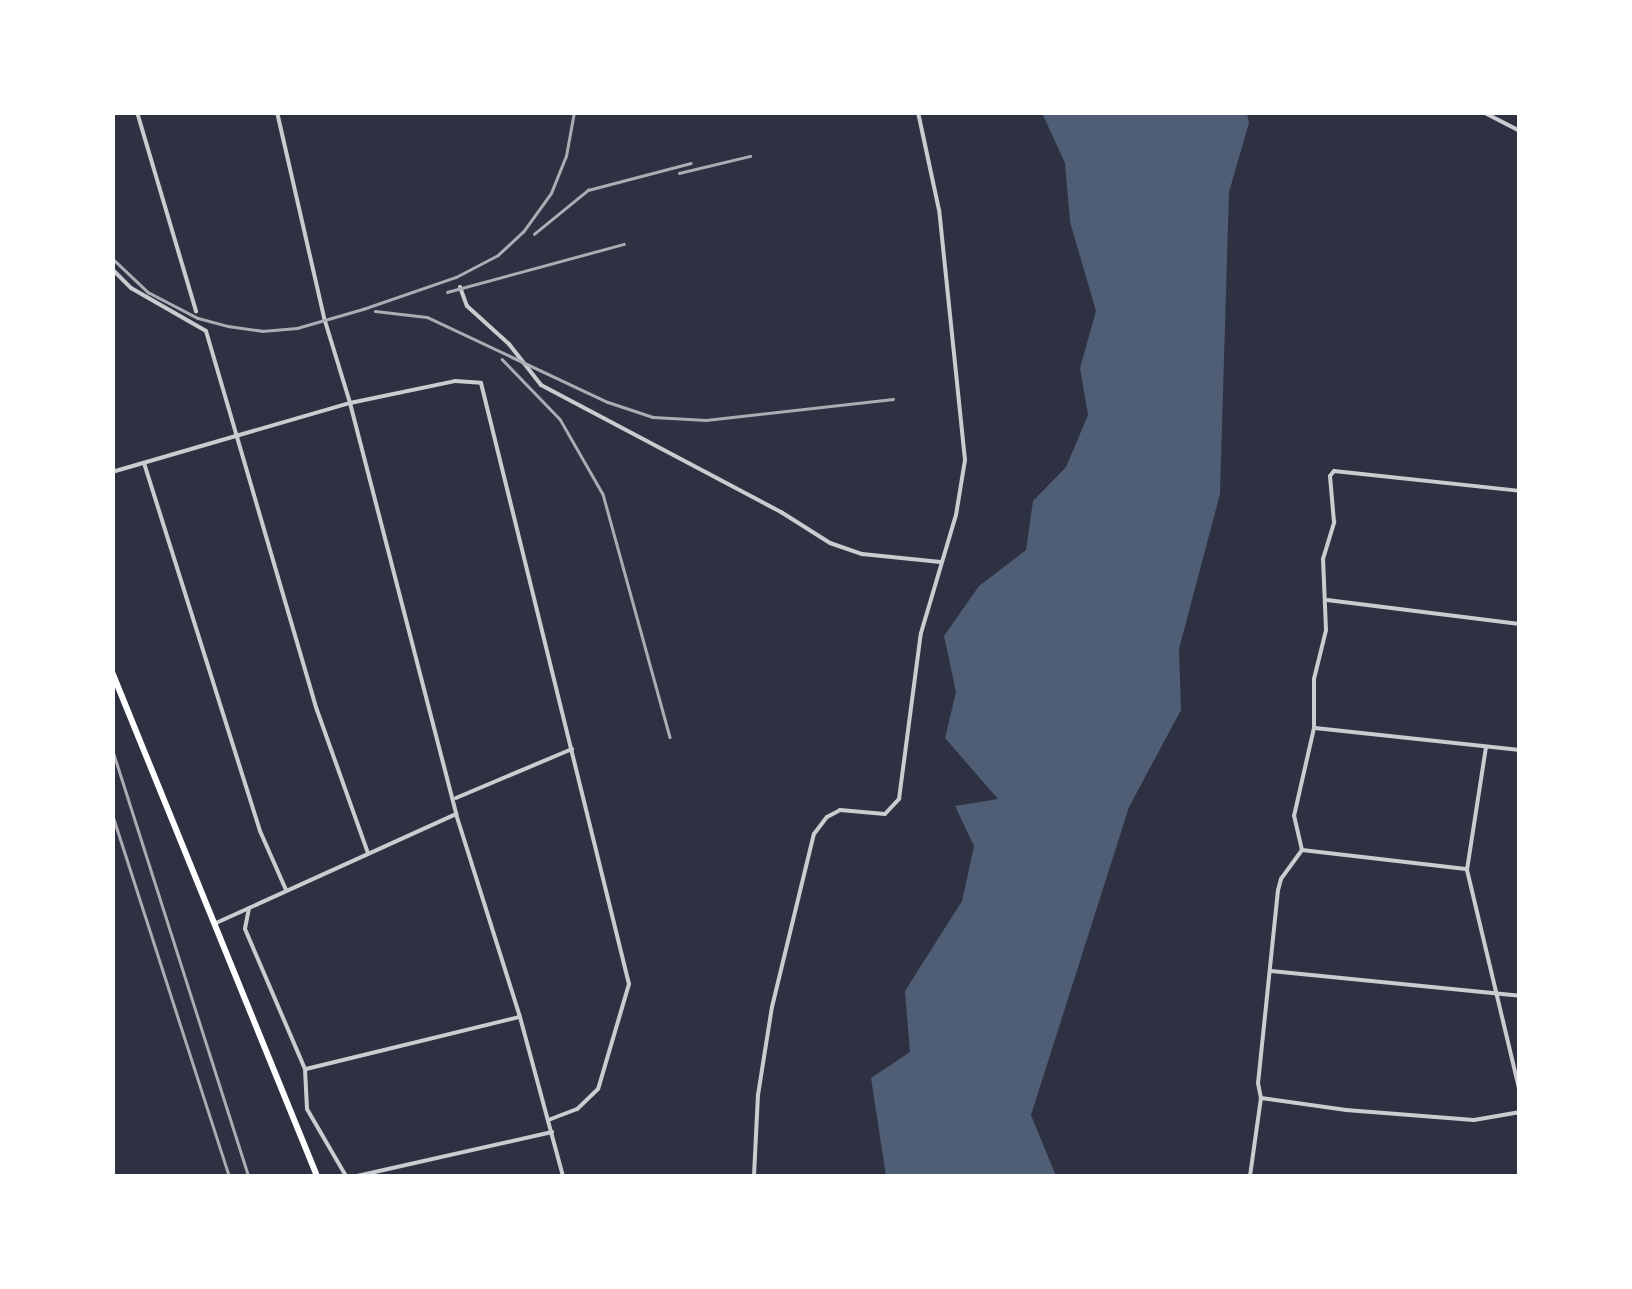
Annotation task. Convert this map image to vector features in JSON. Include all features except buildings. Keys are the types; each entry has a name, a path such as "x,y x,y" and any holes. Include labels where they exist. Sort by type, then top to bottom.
{"main road":[{"path":"112,672 317,1176"}],"street":[{"path":"137,112 196,311"},
{"path":"277,112 325,321 456,814 520,1016 563,1176"},
{"path":"754,1176 758,1095 772,1007 814,834 827,817 840,810 885,814 899,800 921,633 956,515 965,460 939,210 918,112"},
{"path":"1483,112 1520,132"},
{"path":"112,269 130,288 202,326 239,434 306,676 368,853"},
{"path":"460,286 467,306 509,344 541,385 770,506 830,543 862,554 941,562"},
{"path":"112,472 350,404 454,381 481,382 629,984 598,1089 576,1108 548,1120"},
{"path":"144,463 254,813 286,890"},
{"path":"1250,1176 1281,879 1302,850 1294,816 1314,728 1314,679 1324,647 1327,600 1322,558 1334,522 1330,489 1334,471 1520,491"},
{"path":"1327,600 1520,624"},
{"path":"1314,728 1520,750"},
{"path":"1486,747 1468,870 1520,1093"},
{"path":"454,799 572,750"},
{"path":"216,923 456,814"},
{"path":"1302,850 1468,870"},
{"path":"250,908 245,929 305,1069 307,1109 346,1176"},
{"path":"1269,971 1520,996"},
{"path":"305,1069 520,1016"},
{"path":"1261,1098 1328,1108 1474,1120 1520,1112"},
{"path":"357,1176 552,1132"}],"water":[{"path":"1042,113 1247,113 1249,123 1229,192 1220,494 1179,649 1181,710 1129,807 1031,1115 1056,1176 886,1176 871,1078 910,1052 905,991 962,901 974,846 955,806 998,799 945,738 956,692 944,636 979,586 1026,550 1033,501 1066,467 1088,415 1080,368 1096,311 1070,222 1065,163"}],"railway":[{"path":"112,258 148,292 198,318 228,326 262,331 297,328 363,309 456,277 498,255 523,232 551,193 566,156 574,112"},
{"path":"679,173 750,156"},
{"path":"534,234 588,190 691,163"},
{"path":"447,292 624,244"},
{"path":"375,311 427,317 608,402 653,417 706,420 893,399"},
{"path":"502,359 560,419 603,494 670,737"},
{"path":"112,748 249,1176"},
{"path":"112,813 229,1176"}]}
